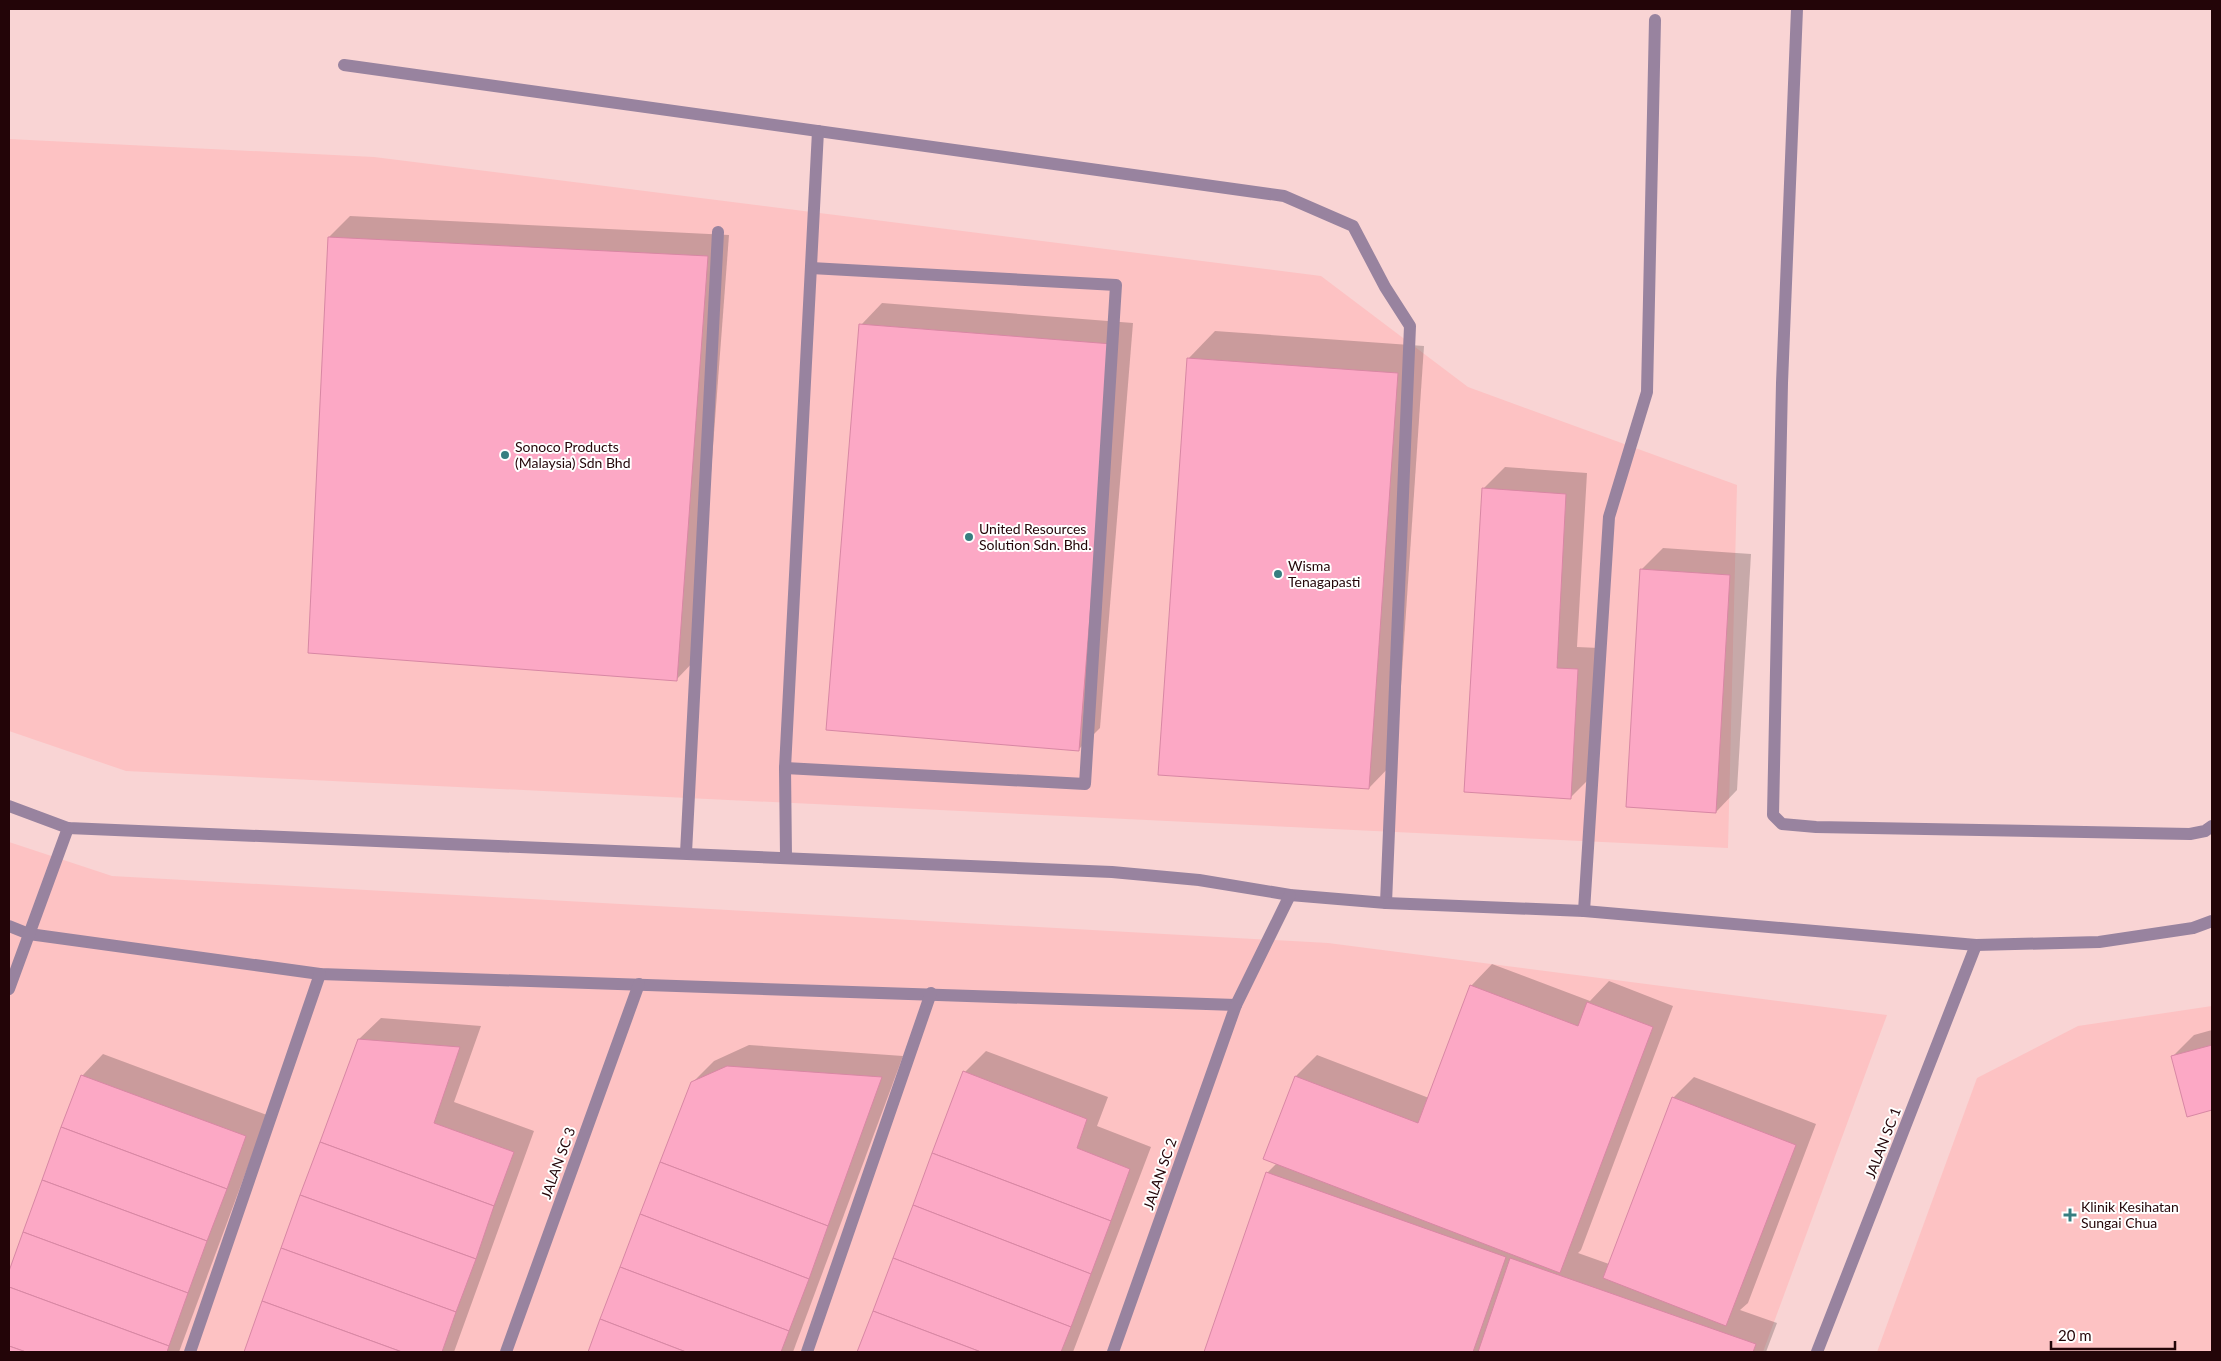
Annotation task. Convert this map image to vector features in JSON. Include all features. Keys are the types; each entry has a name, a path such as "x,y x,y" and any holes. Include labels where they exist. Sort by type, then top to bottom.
{"street":[{"path":"1797,9 1782,383 1773,815 1782,824 1826,827 2190,834 2205,831 2212,826"},
{"path":"1584,911 1609,517 1647,392 1654,20"},
{"path":"344,65 1284,196 1353,226 1385,286 1410,326 1386,903"},
{"path":"786,857 785,768 818,131"},
{"path":"686,853 718,232"},
{"path":"785,768 1085,784 1116,285 810,268"},
{"path":"9,806 68,828 1112,872 1199,880 1290,895 1386,903 1584,911 1976,945 2099,942 2193,928 2212,921"},
{"path":"9,989 68,828"},
{"name":"JALAN SC 2","path":"1113,1352 1236,1005 1290,895"},
{"path":"9,926 29,934 320,974 932,993 1236,1005"},
{"name":"JALAN SC 1","path":"1817,1352 1976,945"},
{"path":"190,1352 320,974"},
{"name":"JALAN SC 3","path":"506,1352 638,984"},
{"path":"807,1352 932,993"}],"shaded area":[{"path":"9,139 374,157 1321,276 1468,387 1737,485 1728,848 126,771 9,731"},
{"path":"9,842 112,876 1328,943 1887,1015 1763,1352 9,1352"},
{"name":"Klinik Kesihatan Sungai Chua","path":"2212,1006 2212,1352 1877,1352 1977,1078 2078,1026"}],"building":[{"name":"Sonoco Products (Malaysia) Sdn Bhd","path":"328,237 708,256 677,681 308,653"},
{"name":"United Resources Solution Sdn. Bhd.","path":"859,324 1112,344 1079,751 826,730"},
{"name":"Wisma Tenagapasti","path":"1187,358 1398,373 1369,789 1158,775"},
{"path":"1482,488 1566,494 1557,668 1578,669 1571,799 1464,792"},
{"path":"1640,569 1730,575 1716,813 1626,807"},
{"path":"1470,985 1578,1026 1587,1002 1653,1027 1560,1273 1263,1159 1295,1076 1418,1123"},
{"path":"358,1039 460,1047 434,1123 514,1152 494,1206 320,1142"},
{"path":"2212,1045 2212,1110 2187,1117 2171,1056"},
{"path":"727,1066 882,1077 828,1226 660,1162 691,1082"},
{"path":"963,1071 1087,1119 1077,1148 1130,1169 1111,1221 932,1153"},
{"path":"81,1075 246,1136 227,1189 61,1127"},
{"path":"1672,1097 1796,1145 1726,1326 1603,1278"},
{"path":"61,1127 227,1189 207,1241 42,1180"},
{"path":"320,1142 494,1206 476,1259 300,1195"},
{"path":"932,1153 1111,1221 1091,1274 913,1205"},
{"path":"660,1162 828,1226 809,1279 640,1214"},
{"path":"1266,1172 1506,1257 1473,1352 1204,1352"},
{"path":"42,1180 207,1241 188,1293 23,1232"},
{"path":"300,1195 476,1259 456,1312 281,1248"},
{"path":"913,1205 1091,1274 1071,1327 893,1258"},
{"path":"640,1214 809,1279 789,1331 620,1267"},
{"path":"23,1232 188,1293 169,1346 9,1287 9,1271"},
{"path":"281,1248 456,1312 442,1352 402,1352 262,1301"},
{"path":"893,1258 1071,1327 1061,1352 981,1352 873,1311"},
{"path":"1510,1258 1756,1344 1753,1352 1478,1352"},
{"path":"620,1267 789,1331 781,1352 686,1352 600,1319"},
{"path":"9,1287 169,1346 167,1352 26,1352 9,1346"},
{"path":"262,1301 402,1352 244,1352"},
{"path":"873,1311 981,1352 857,1352"},
{"path":"600,1319 686,1352 588,1352"},
{"path":"9,1346 26,1352 9,1352"}],"place":[{"name":"Sonoco Products (Malaysia) Sdn Bhd","path":"505,455"},
{"name":"United Resources Solution Sdn. Bhd.","path":"969,537"},
{"name":"Wisma Tenagapasti","path":"1278,574"},
{"name":"Klinik Kesihatan Sungai Chua","path":"2070,1215"}]}
